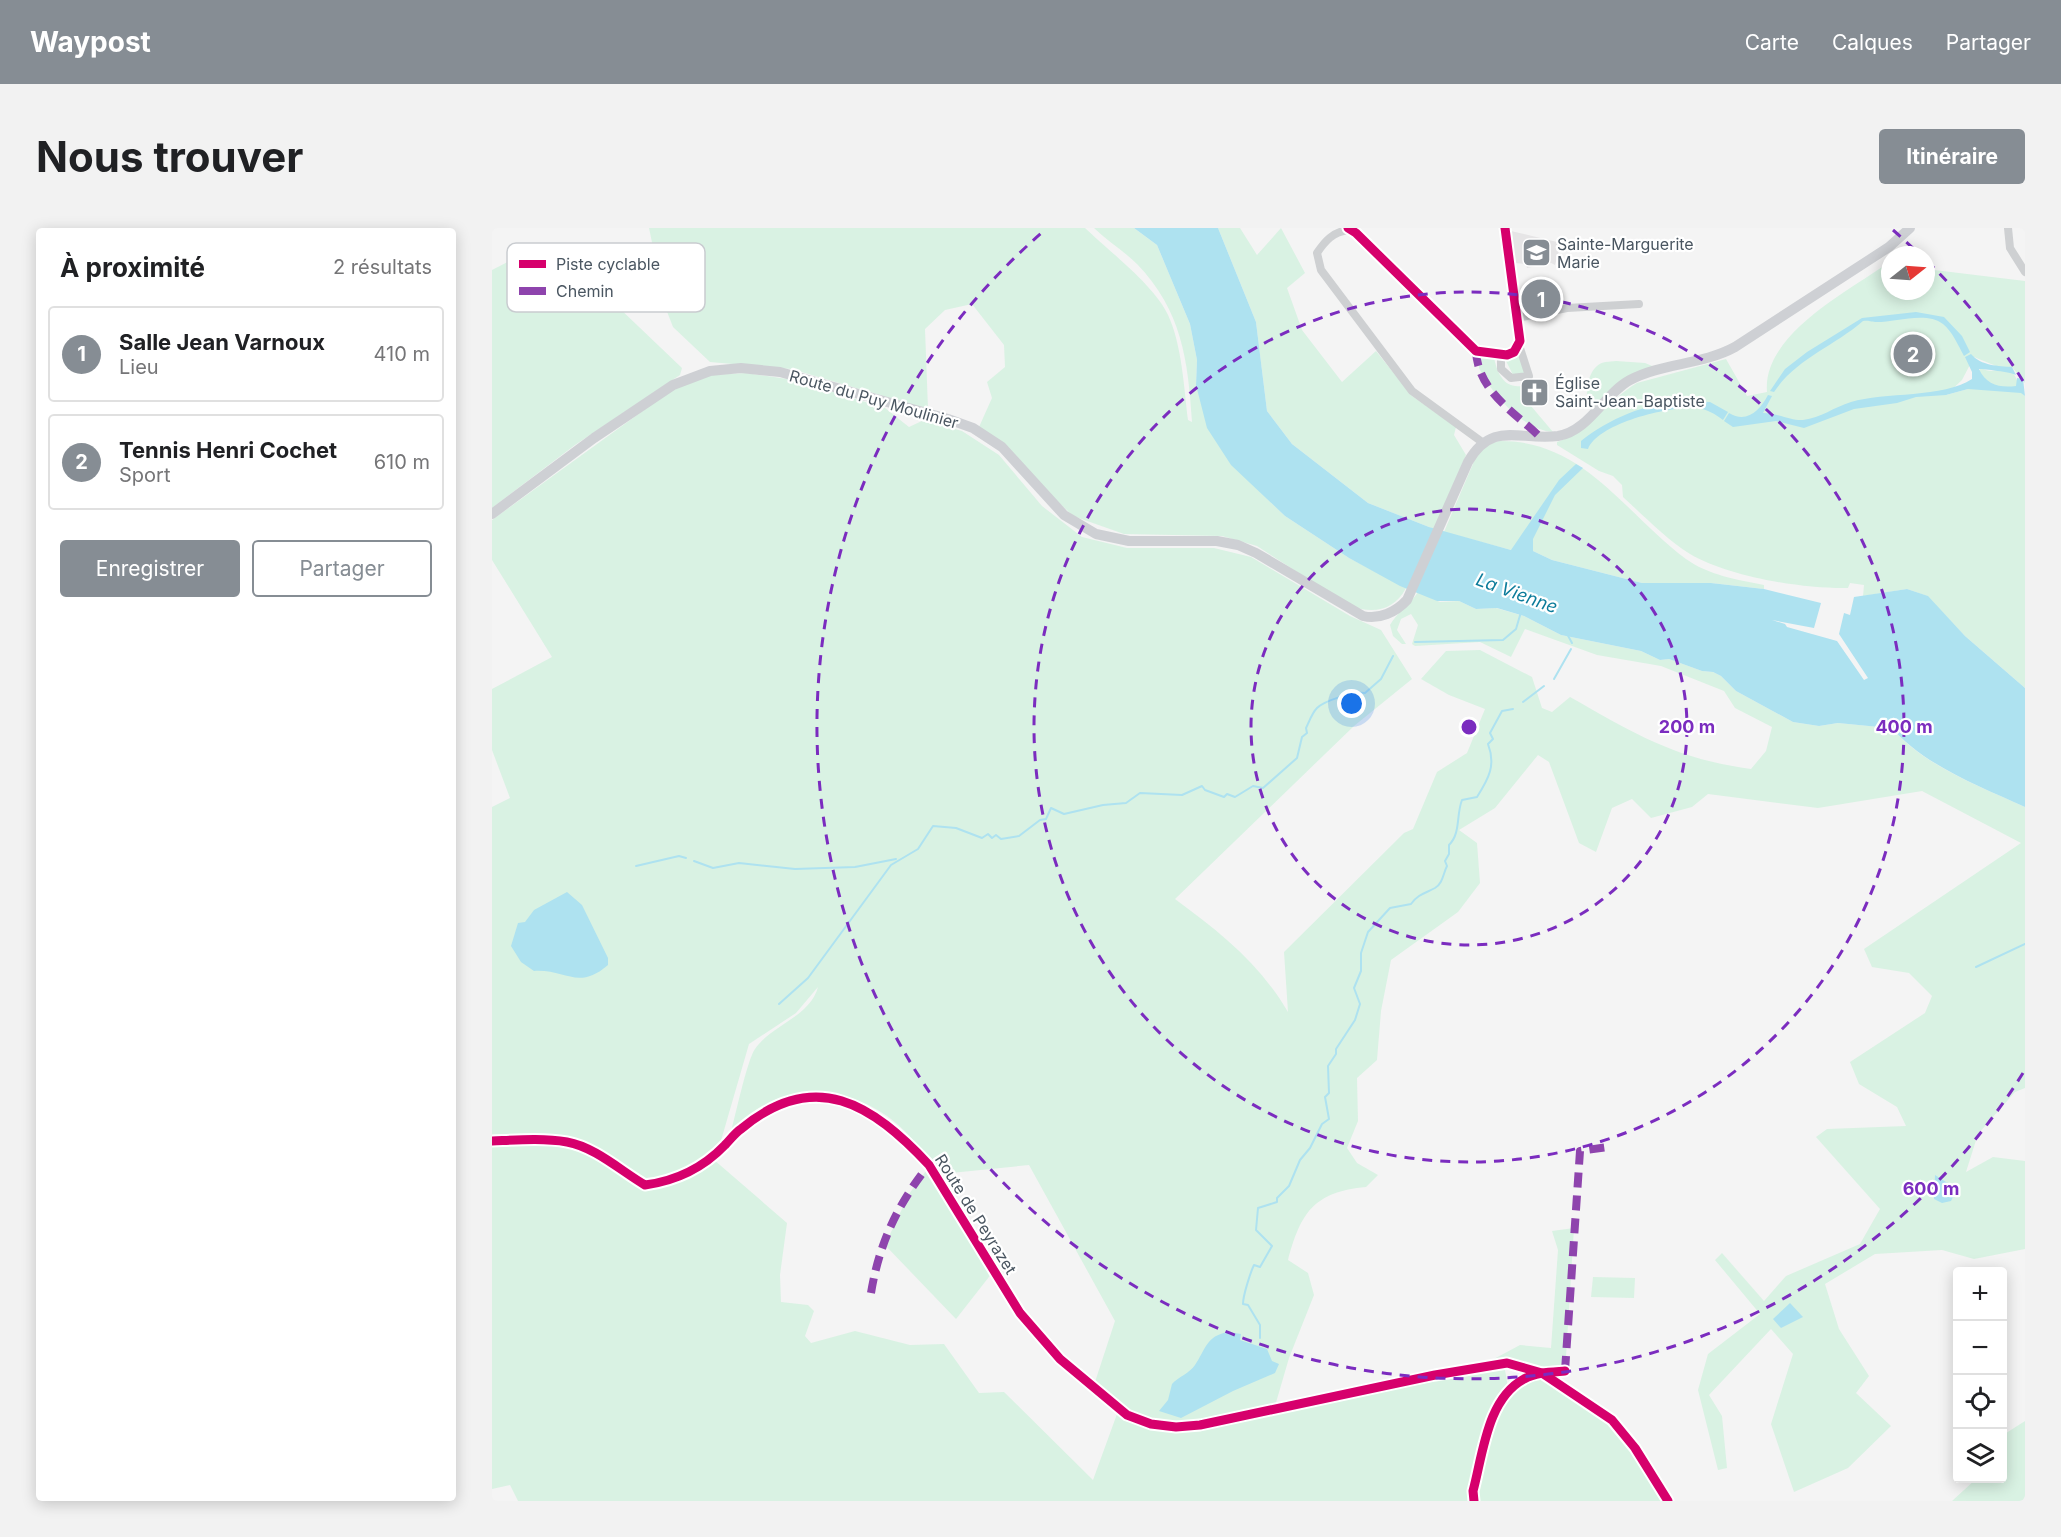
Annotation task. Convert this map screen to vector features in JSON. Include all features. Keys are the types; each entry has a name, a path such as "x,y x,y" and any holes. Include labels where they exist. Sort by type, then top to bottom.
{"main road":[{"path":"1482,442 1493,437 1557,436 1570,432 1629,381 1651,372 1710,359 1728,351 1889,248 1910,228"},
{"name":"Route du Puy Moulinier","path":"492,514 594,438 673,385 710,371 762,369 886,401 973,428 1002,447 1064,515 1096,534 1129,541 1217,541 1238,545 1369,618 1395,611 1410,593 1468,462 1482,442"}],"street":[{"path":"1502,354 1501,369 1512,378 1529,376 1519,345 1505,228"},
{"path":"2008,228 2010,248 2025,272"},
{"path":"1482,442 1412,391 1321,270 1317,253 1335,234 1348,229 1356,233 1476,351 1502,354 1514,352 1519,345"},
{"path":"1517,318 1567,308 1639,304"},
{"name":"Route de Peyrazet","path":"492,1141 569,1142 594,1153 645,1185 666,1182 698,1167 714,1156 739,1130 776,1105 812,1097 834,1098 858,1105 912,1146 929,1165 1020,1313 1060,1359 1116,1408 1151,1424 1184,1426 1491,1364 1507,1363 1542,1373"},
{"path":"1474,1501 1473,1491 1491,1422 1507,1391 1525,1378 1542,1373 1565,1371"},
{"path":"1542,1373 1612,1420 1635,1448 1668,1501"}],"shaded area":[{"name":"Sainte-Marguerite Marie","path":"1511,231 1561,243 1555,265 1551,263 1527,268 1526,264 1515,263"}],"green space":[{"path":"649,228 1085,228 1131,269 1162,304 1173,327 1184,381 1188,420 1192,422 1185,357 1173,318 1164,300 1137,264 1094,228 1134,228 1157,245 1190,324 1197,360 1196,385 1261,493 1285,516 1349,558 1406,588 1401,596 1389,606 1367,610 1350,606 1257,546 1222,536 1124,534 1073,516 979,427 992,398 987,382 1005,367 1004,345 972,304 945,310 925,329 928,409 791,369 710,362 673,327 667,312 705,312 705,243 652,243"},
{"path":"1218,228 1240,228 1257,255 1281,228 1305,273 1287,288 1302,330 1342,382 1376,351 1412,396 1456,427 1454,435 1466,455 1434,529 1368,503 1292,444 1267,411 1256,322"},
{"path":"507,262 507,312 623,312 682,368 680,375 575,445 492,508 492,270"},
{"path":"1881,268 1881,300 1935,300 1935,270 2025,281 2025,383 2012,367 2001,368 1974,357 1962,380 1946,395 1968,389 1981,368 1988,371 2009,371 2025,396 2025,688 1965,636 1927,596 1907,589 1863,596 1864,585 1850,583 1848,588 1830,588 1789,584 1745,575 1706,562 1681,548 1623,497 1622,485 1613,476 1599,471 1557,445 1557,442 1579,431 1637,383 1726,359 1747,396 1767,392 1769,372 1778,352 1809,318"},
{"path":"1518,354 1525,373 1513,375 1505,359"},
{"path":"1483,356 1494,357 1500,375 1507,383 1513,386 1526,385 1531,406 1553,432 1531,425 1500,399 1479,368 1479,362"},
{"path":"1616,361 1645,363 1657,368 1590,408 1587,392 1591,375 1599,364"},
{"path":"746,373 794,380 885,408 909,427 924,420 962,431 999,455 1042,506 1082,537 1127,548 1214,548 1251,557 1350,616 1381,630 1412,679 1354,726 1175,899 1208,924 1252,964 1277,994 1288,1012 1284,952 1404,833 1413,829 1437,772 1467,753 1485,709 1449,695 1421,679 1446,651 1480,650 1532,677 1542,708 1552,712 1570,697 1636,733 1700,759 1751,769 1766,751 1772,727 1735,708 1724,691 1661,666 1597,655 1525,629 1511,657 1480,642 1415,646 1412,644 1418,625 1411,614 1401,619 1397,630 1406,644 1402,644 1393,636 1390,625 1418,592 1440,602 1459,601 1476,609 1496,608 1524,616 1561,635 1641,651 1660,660 1669,659 1702,671 1713,672 1721,676 1736,691 1793,722 1819,726 1838,723 1890,726 1903,740 1935,763 2025,807 2025,1088 2015,1092 1978,1134 1966,1172 1993,1157 2025,1161 2025,1249 1974,1259 1942,1250 1875,1254 1825,1284 1839,1329 1869,1376 1856,1393 1891,1426 1848,1468 1794,1492 1771,1424 1793,1354 1771,1329 1709,1395 1722,1416 1727,1468 1718,1470 1698,1390 1708,1354 1760,1314 1715,1260 1722,1253 1764,1301 1786,1276 1860,1244 1880,1209 1816,1137 1827,1129 1906,1126 1897,1107 1859,1084 1850,1062 1925,1013 1932,996 1909,973 1872,967 1864,949 2021,843 1922,791 1818,808 1708,794 1692,807 1651,818 1632,799 1612,808 1596,852 1579,843 1549,762 1538,755 1495,808 1459,830 1477,843 1480,883 1458,912 1391,960 1381,1011 1377,1060 1357,1078 1358,1121 1347,1148 1357,1163 1378,1175 1366,1187 1334,1194 1322,1200 1312,1207 1298,1229 1288,1260 1308,1273 1314,1295 1289,1358 1275,1406 1198,1422 1168,1423 1138,1415 1094,1385 1115,1321 1029,1165 941,1174 911,1138 891,1119 861,1102 828,1093 793,1094 777,1099 757,1110 730,1135 755,1049 770,1033 807,1006 818,987 796,1013 749,1044 720,1144 703,1159 666,1176 646,1178 580,1140 563,1136 492,1136 492,807 510,798 492,750 492,689 552,657 492,560 492,520 673,389 710,375"},
{"path":"1499,441 1529,444 1555,453 1579,466 1601,482 1664,541 1695,565 1713,573 1764,585 1764,589 1711,583 1642,583 1552,560 1533,551 1511,550 1444,532 1475,459 1486,445"},
{"path":"492,1143 542,1144 578,1149 596,1156 645,1187 713,1159 787,1223 780,1275 781,1302 808,1305 814,1311 805,1336 811,1343 855,1331 910,1345 944,1344 979,1393 1004,1392 1093,1480 1117,1414 1156,1429 1203,1428 1496,1369 1505,1370 1508,1387 1486,1432 1492,1430 1498,1415 1515,1388 1529,1379 1539,1378 1608,1422 1634,1453 1663,1501 518,1501 510,1485 492,1489"},
{"path":"926,1171 930,1171 992,1273 956,1319 885,1245 909,1194"},
{"path":"1574,1228 1566,1357 1562,1368 1545,1370 1492,1360 1520,1345 1551,1348 1558,1250 1552,1231"},
{"path":"1593,1277 1635,1278 1634,1298 1591,1297"},
{"path":"2025,1421 2025,1501 1952,1501 1972,1483 2007,1483 2007,1432"}],"water":[{"name":"La Vienne","path":"1134,228 1218,228 1256,322 1267,411 1292,444 1368,503 1429,527 1511,550 1559,480 1576,464 1583,468 1555,495 1533,539 1533,551 1552,560 1642,583 1711,583 1764,589 1821,603 1814,628 1772,620 1785,624 1787,627 1837,641 1864,680 1868,678 1839,634 1844,613 1850,615 1854,597 1907,589 1928,596 1965,636 2025,688 2025,807 1935,763 1903,740 1890,726 1838,723 1819,726 1793,722 1736,691 1721,676 1713,672 1702,671 1669,659 1660,660 1641,651 1561,635 1524,616 1497,608 1476,609 1459,601 1437,601 1400,586 1349,558 1285,516 1231,465 1207,428 1196,385 1197,360 1190,324 1157,245"},
{"path":"1916,312 1944,317 1962,336 1970,352 1964,356 1949,330 1936,320 1920,318 1863,321 1804,361 1783,380 1774,392 1770,391 1785,369 1807,352 1862,318"},
{"path":"1971,354 1985,363 2012,367 2016,375 1979,369 1985,379 1999,386 2016,386 2017,378 2023,379 2025,396 2021,393 1968,389 1946,395 1916,397 1897,403 1854,409 1804,428 1776,421 1733,427 1724,421 1729,413 1742,417 1752,414 1768,395 1772,396 1763,413 1803,420 1851,402 1946,389 1972,379 1972,372 1965,357"},
{"path":"1681,401 1710,402 1728,412 1723,420 1711,412 1697,408 1669,410 1635,418 1605,432 1594,440 1588,449 1581,448 1581,441 1616,419 1654,405"},
{"path":"567,892 582,905 608,958 608,965 588,977 580,978 534,971 521,962 511,946 518,923 525,922 534,910"},
{"path":"1935,1175 1957,1189 1951,1201 1942,1203 1934,1199"},
{"path":"1790,1303 1803,1317 1781,1328 1773,1319"},
{"path":"1228,1332 1241,1334 1240,1340 1267,1349 1272,1361 1279,1364 1275,1373 1233,1391 1181,1418 1159,1411 1168,1400 1172,1384 1193,1368 1211,1340"}],"waterway":[{"name":"La Vienne","path":"1415,642 1503,640 1516,629 1521,612"},
{"path":"1566,632 1572,643"},
{"path":"1554,679 1571,649"},
{"path":"779,1004 808,978 891,865 918,849 933,826 956,828 982,838 988,834 992,838 996,835 1001,839 1019,836 1040,820 1046,819 1051,808 1064,814 1103,805 1126,803 1140,793 1182,795 1202,786 1205,790 1224,797 1227,794 1235,797 1253,786 1263,788 1297,758 1302,737 1307,733 1306,728 1317,708 1340,697 1365,693 1381,679 1393,656"},
{"path":"1523,702 1544,686"},
{"path":"1260,1338 1260,1325 1248,1305 1243,1304 1254,1265 1260,1267 1272,1246 1256,1230 1258,1208 1277,1202 1277,1198 1289,1186 1300,1160 1310,1148 1322,1124 1329,1119 1325,1097 1329,1093 1328,1066 1355,1020 1360,1004 1354,988 1361,971 1361,953 1368,932 1390,908 1411,904 1419,896 1440,884 1447,866 1445,861 1449,854 1449,845 1457,829 1462,800 1477,797 1485,784 1491,765 1488,744 1493,739 1490,733 1502,711 1513,709"},
{"path":"636,866 679,856 686,858"},
{"path":"694,861 713,868 739,863 795,869 855,867 896,859"},
{"path":"1976,967 2025,944"}],"marked path":[{"path":"1476,351 1478,365 1490,389 1508,409 1539,436"},
{"path":"1565,1371 1580,1151 1608,1147"},
{"path":"871,1293 879,1258 891,1225 908,1194 929,1165"}],"cycle path":[{"path":"1348,228 1356,233 1476,351 1507,355 1514,352 1520,341 1505,228"},
{"path":"492,1141 567,1142 598,1154 645,1185 678,1177 698,1167 739,1131 768,1110 794,1100 818,1097 841,1101 864,1110 886,1125 908,1143 929,1165 1020,1313 1060,1359 1127,1415 1151,1424 1176,1427 1200,1425 1435,1375 1507,1363 1542,1373 1612,1420 1635,1448 1668,1501"},
{"path":"1474,1501 1473,1491 1488,1429 1502,1400 1524,1379 1544,1373 1565,1371"}],"place":[{"name":"Sainte-Marguerite Marie","path":"1536,253"},
{"name":"Salle Jean Varnoux","path":"1541,299"},
{"name":"Tennis Henri Cochet","path":"1913,354"},
{"name":"Église Saint-Jean-Baptiste","path":"1534,392"}]}
